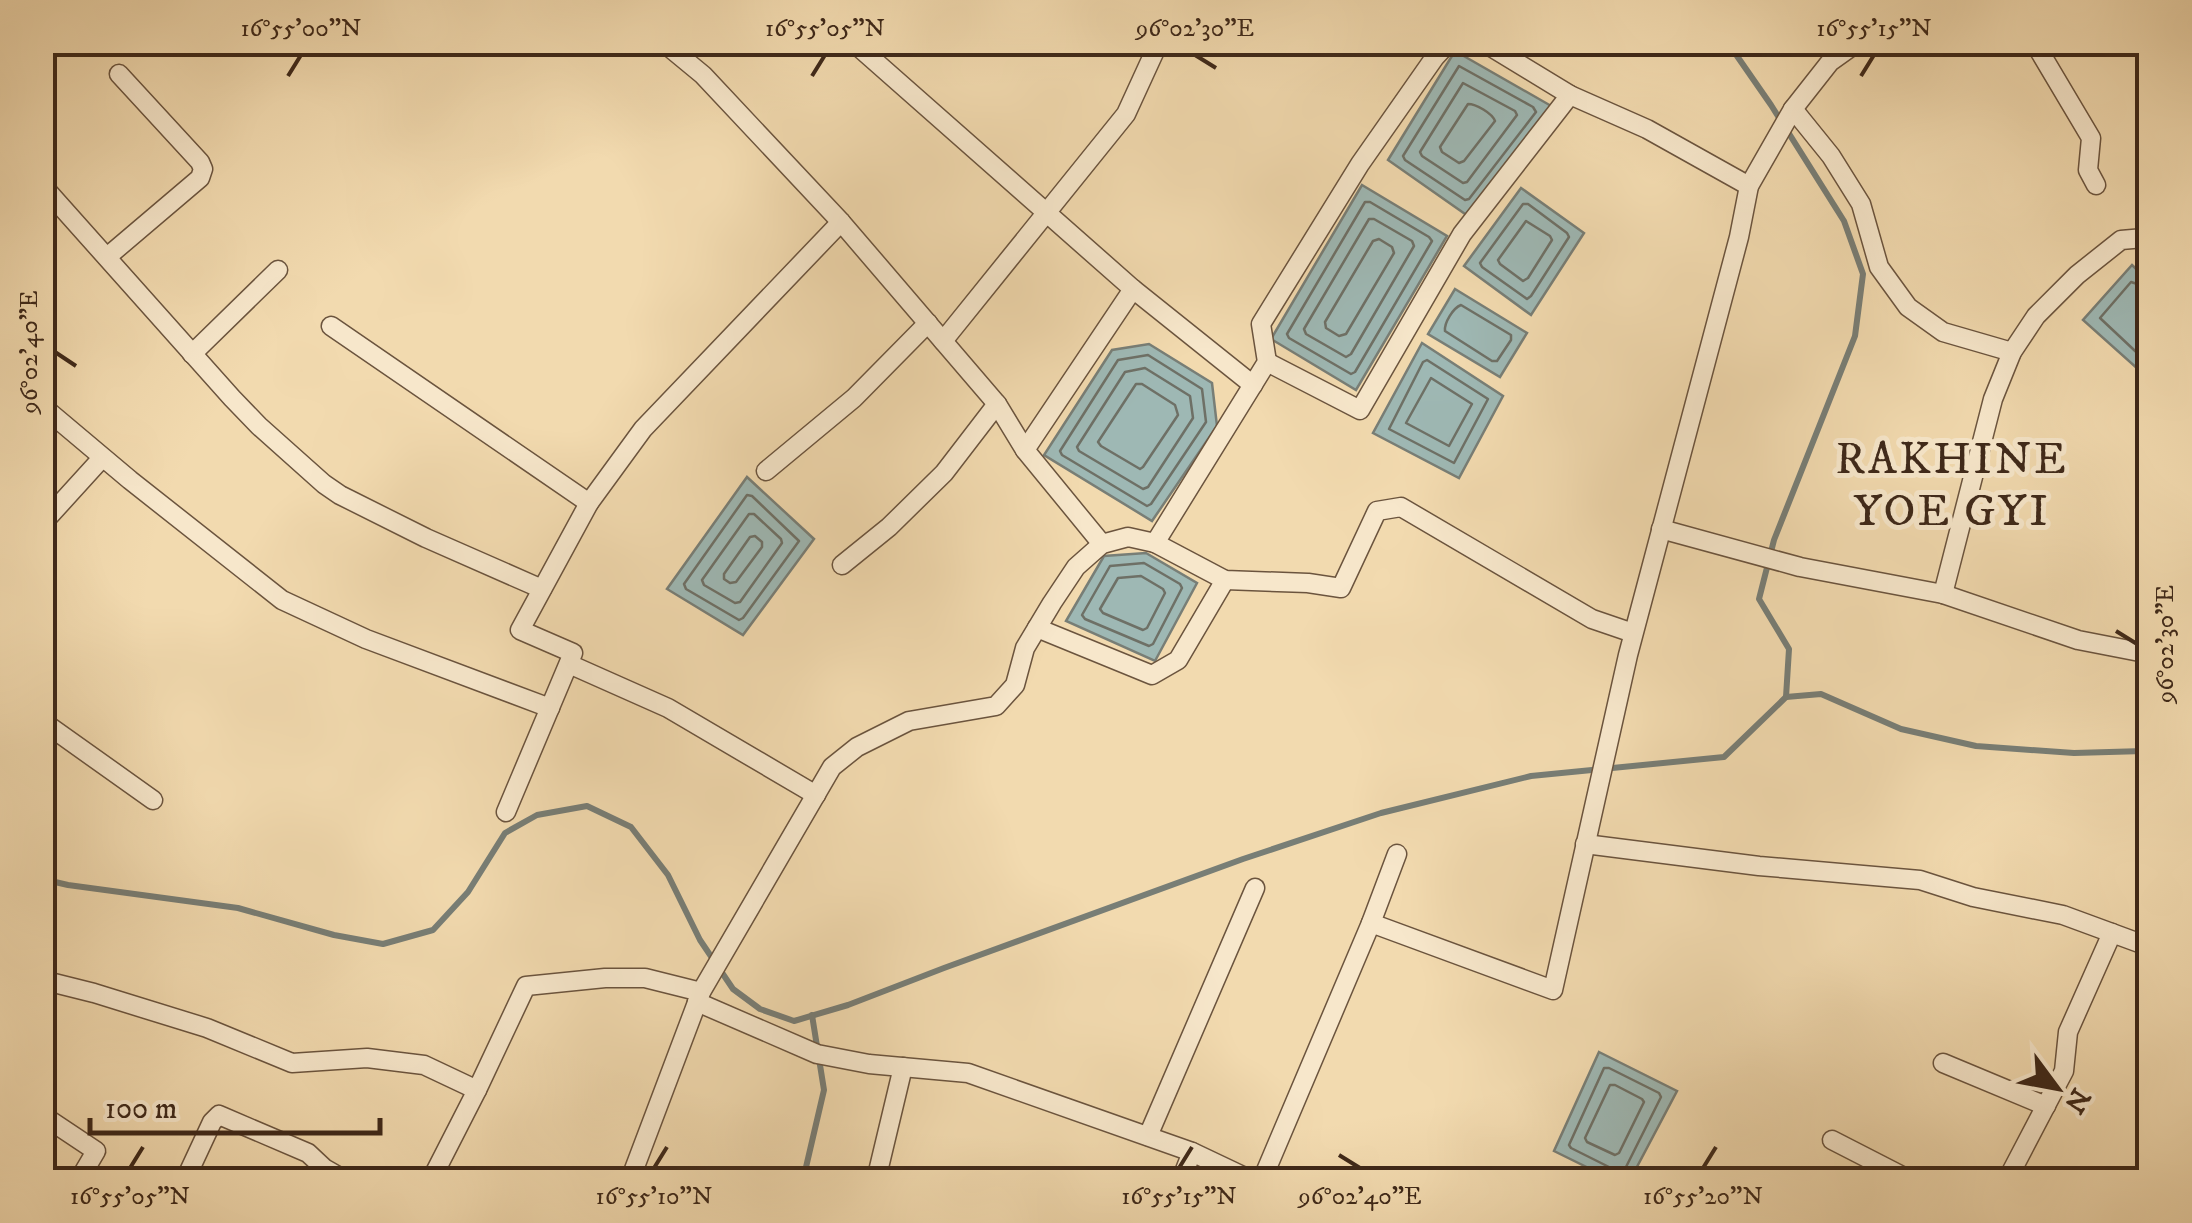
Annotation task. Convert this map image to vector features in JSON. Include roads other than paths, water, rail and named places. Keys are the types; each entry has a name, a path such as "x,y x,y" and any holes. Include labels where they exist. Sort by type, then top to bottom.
{"street":[{"path":"663,42 704,74 840,222 997,404 1025,450 1102,544"},
{"path":"853,42 1133,289 1253,385"},
{"path":"943,341 1126,114 1159,42"},
{"path":"1155,542 1266,362 1261,324 1360,164 1449,42"},
{"path":"1483,42 1570,96 1647,128 1749,186"},
{"path":"1372,923 1553,990 1633,634 1740,237 1749,186 1793,108 1830,62 1858,42"},
{"path":"2034,42 2091,138 2088,170 2096,185"},
{"path":"107,258 200,178 203,169 118,74"},
{"path":"1266,362 1360,410 1462,234 1570,96"},
{"path":"1793,108 1831,156 1861,204 1879,267 1908,307 1942,332 2012,352"},
{"path":"42,185 258,426 324,484 356,505 542,589"},
{"path":"506,812 573,653 520,630 590,504 643,428 840,222"},
{"path":"1942,594 1993,399 2012,352 2036,316 2092,263 2121,240 2150,240"},
{"path":"192,354 278,270"},
{"path":"1025,450 1133,289"},
{"path":"766,471 854,398 928,323"},
{"path":"331,326 590,504"},
{"path":"842,565 944,473 997,404"},
{"path":"42,406 282,600 366,640 550,708"},
{"path":"42,524 102,458"},
{"path":"630,1180 699,997 832,767 857,748 909,721 996,706 1014,685 1025,648 1076,568 1102,544 1128,537 1155,542 1225,580 1341,588 1377,512 1401,507 1592,618 1633,634"},
{"path":"1662,528 1800,567 1942,594 2078,640 2147,654 2150,567"},
{"path":"1038,628 1152,675 1178,660 1225,580"},
{"path":"568,664 668,708 816,795"},
{"path":"42,721 153,800"},
{"path":"1585,844 1759,866 1920,880 1973,898 2063,915 2150,946"},
{"path":"1262,1180 1398,854"},
{"path":"1148,1136 1254,888"},
{"path":"2006,1180 2064,1070 2068,1032 2112,933"},
{"path":"431,1180 526,986 604,978 645,978 699,997 817,1054 869,1064 968,1073 1192,1152 1251,1180"},
{"path":"42,980 94,992 207,1028 292,1064 367,1058 424,1065 477,1090"},
{"path":"1943,1063 2046,1106"},
{"path":"876,1180 903,1066"},
{"path":"42,1115 96,1151 79,1180"},
{"path":"185,1180 212,1122 219,1116 308,1154 321,1174 344,1180"},
{"path":"1832,1140 1910,1180"},
{"path":"1181,1180 1192,1152"}],"water":[{"path":"1455,51 1553,107 1468,216 1388,160"},
{"path":"1362,185 1447,236 1356,390 1271,339"},
{"path":"1521,188 1584,233 1531,315 1464,266"},
{"path":"2132,265 2149,281 2149,379 2083,320"},
{"path":"1455,289 1527,333 1500,377 1428,334"},
{"path":"1422,343 1503,396 1459,478 1373,433"},
{"path":"1149,344 1212,383 1217,426 1152,521 1044,455 1112,350"},
{"path":"747,477 814,539 743,635 667,589"},
{"path":"1146,553 1197,583 1155,661 1066,621 1104,556"},
{"path":"1599,1052 1677,1091 1630,1180 1613,1180 1554,1151"}],"waterway":[{"path":"1734,42 1737,56 1844,221 1863,274 1855,336 1774,540 1759,599 1789,649 1786,697"},
{"path":"42,879 238,908 334,935 383,944 433,930 468,892 505,833 537,815 587,806 631,827 668,875 700,940 733,989 760,1009 794,1021 1381,813 1531,776 1724,757 1786,697 1821,694 1901,729 1976,746 2150,754"},
{"path":"803,1180 824,1090 812,1015"}],"district":[{"name":"RAKHINE YOE GYI","path":"1952,483"}]}
